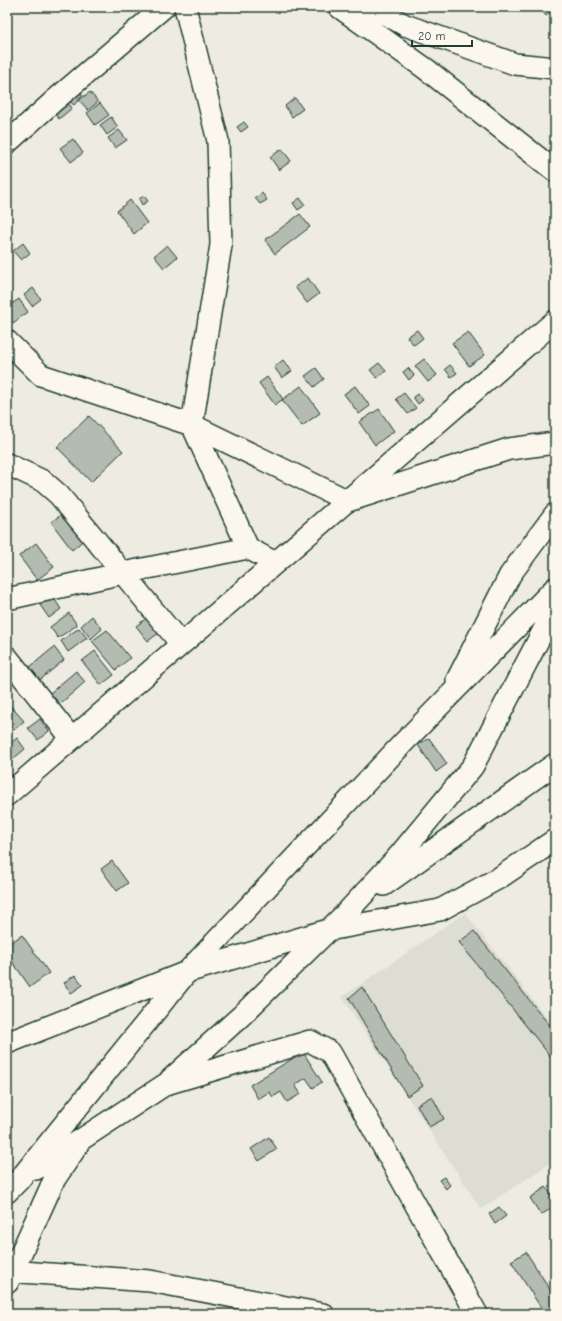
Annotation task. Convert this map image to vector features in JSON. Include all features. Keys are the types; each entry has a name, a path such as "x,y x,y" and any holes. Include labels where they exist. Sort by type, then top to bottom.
{"street":[{"path":"7,143 164,7"},
{"path":"185,7 218,141 220,245 192,425 248,548 275,563"},
{"path":"339,7 426,69 555,171"},
{"path":"372,7 404,25 515,64 555,68"},
{"path":"7,795 555,321"},
{"path":"7,341 41,375 192,425 348,501 509,449 555,443"},
{"path":"7,464 43,481 59,495 181,644"},
{"path":"448,698 510,575 555,514"},
{"path":"7,599 123,573 248,548"},
{"path":"11,1185 187,972 404,742 555,588"},
{"path":"11,1185 166,1084 241,1016 348,911 397,858 473,766 555,608"},
{"path":"7,657 72,739"},
{"path":"348,911 555,764"},
{"path":"7,1043 187,972 328,930 440,910 499,878 555,840"},
{"path":"166,1084 310,1040 330,1052 477,1314"},
{"path":"82,1139 54,1180 9,1275 150,1281 323,1314"}],"shaded area":[{"path":"465,913 555,1028 555,1160 481,1209 342,997"}],"building":[{"path":"539,7 555,7 555,8 546,16"},
{"path":"76,88 83,95 74,105 66,98"},
{"path":"90,92 98,102 88,110 79,100"},
{"path":"295,98 303,109 292,117 285,106"},
{"path":"66,100 72,108 59,119 53,111"},
{"path":"100,103 109,115 95,125 87,113"},
{"path":"111,117 118,127 107,135 100,125"},
{"path":"244,122 248,127 241,132 237,127"},
{"path":"119,130 127,140 115,148 108,138"},
{"path":"73,139 83,153 71,162 60,148"},
{"path":"282,149 291,161 279,170 270,157"},
{"path":"262,193 267,200 260,204 255,198"},
{"path":"144,196 148,201 142,205 139,199"},
{"path":"300,198 305,205 298,210 293,203"},
{"path":"130,200 147,223 134,234 117,211"},
{"path":"300,214 310,227 275,254 265,240"},
{"path":"23,243 30,253 21,260 13,251"},
{"path":"167,245 177,257 164,268 154,256"},
{"path":"308,278 319,294 307,303 295,287"},
{"path":"33,288 41,299 32,306 24,295"},
{"path":"19,299 28,312 13,323 7,314 7,307"},
{"path":"417,330 423,338 414,345 407,337"},
{"path":"468,332 485,355 469,366 452,343"},
{"path":"424,359 437,375 428,382 415,366"},
{"path":"283,360 292,371 282,378 274,367"},
{"path":"379,363 386,371 377,378 370,370"},
{"path":"450,365 457,373 451,377 445,369"},
{"path":"316,368 324,379 314,387 305,376"},
{"path":"408,368 414,375 409,380 403,372"},
{"path":"267,377 283,399 275,405 259,383"},
{"path":"301,386 320,413 302,426 282,400"},
{"path":"355,386 370,406 359,414 344,394"},
{"path":"404,393 416,408 408,414 396,399"},
{"path":"418,394 423,400 418,404 413,397"},
{"path":"379,409 394,431 375,445 359,422"},
{"path":"89,416 123,451 91,482 57,447"},
{"path":"65,512 86,538 72,550 51,522"},
{"path":"36,543 54,567 37,580 19,556"},
{"path":"53,597 61,609 49,618 40,605"},
{"path":"69,613 77,625 58,638 50,627"},
{"path":"151,615 163,630 148,641 136,626"},
{"path":"92,616 102,629 91,639 81,626"},
{"path":"79,628 87,638 68,652 61,641"},
{"path":"107,630 130,658 116,670 92,641"},
{"path":"54,647 64,660 40,680 30,667"},
{"path":"95,651 114,675 101,685 82,661"},
{"path":"76,671 85,682 60,704 50,693"},
{"path":"7,702 24,721 14,730 9,725 7,727"},
{"path":"40,719 49,731 38,740 28,728"},
{"path":"17,738 25,749 7,764 7,746"},
{"path":"429,738 447,764 436,772 418,745"},
{"path":"112,861 128,883 117,891 101,869"},
{"path":"474,931 555,1032 555,1062 459,942"},
{"path":"22,935 49,973 30,987 7,954 7,945"},
{"path":"75,975 83,985 71,993 64,983"},
{"path":"362,987 423,1086 407,1096 349,998"},
{"path":"303,1052 322,1082 313,1088 306,1078 295,1085 301,1094 287,1102 281,1092 273,1097 269,1092 258,1099 250,1085"},
{"path":"432,1096 444,1119 429,1127 417,1105"},
{"path":"269,1137 277,1149 259,1161 251,1149"},
{"path":"444,1177 450,1185 446,1189 439,1180"},
{"path":"546,1187 555,1200 555,1206 541,1215 530,1198"},
{"path":"499,1207 506,1216 495,1224 489,1214"},
{"path":"526,1252 555,1297 555,1314 545,1314 511,1261"}]}
